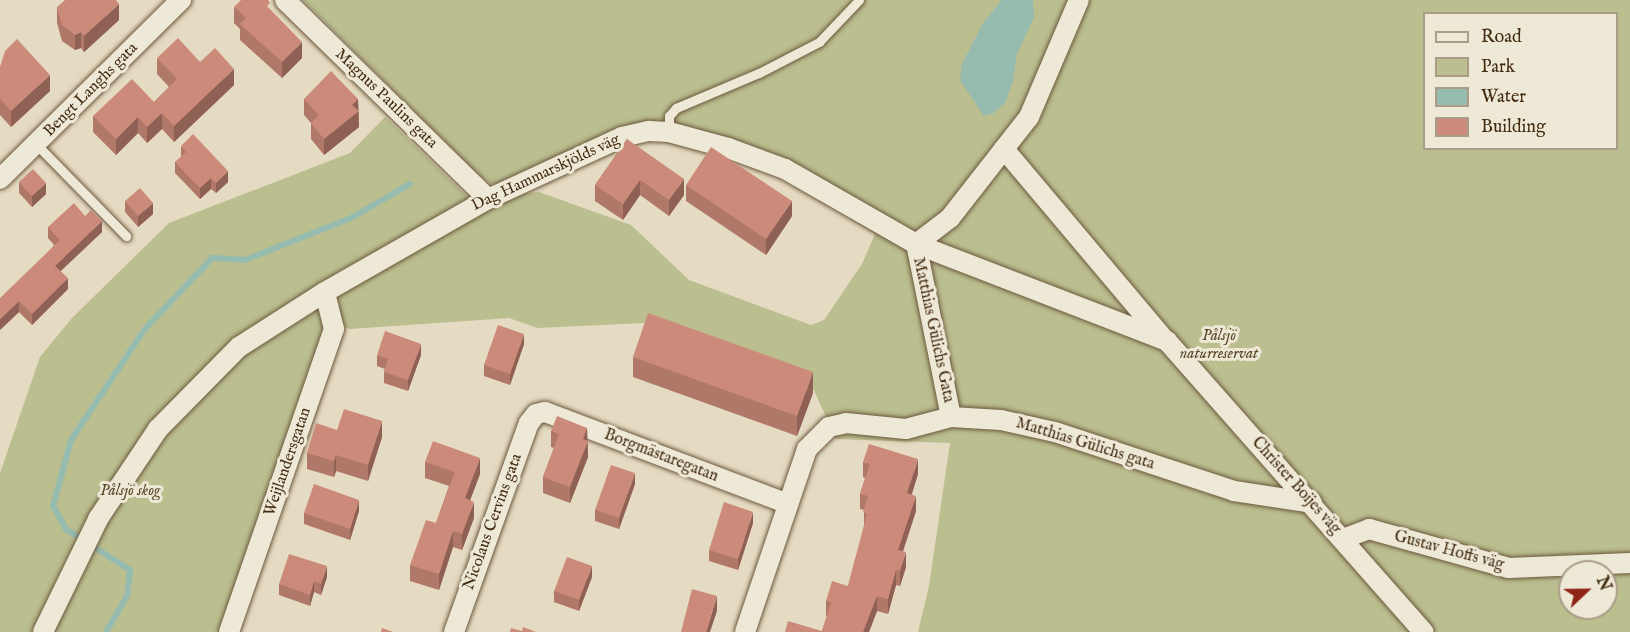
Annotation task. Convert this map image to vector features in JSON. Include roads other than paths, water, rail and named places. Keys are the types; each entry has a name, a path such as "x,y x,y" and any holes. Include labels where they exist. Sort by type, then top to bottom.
{"street":[{"name":"Bengt Langhs gata","path":"0,179 181,0"},
{"name":"Magnus Paulins gata","path":"285,0 488,199"},
{"path":"916,243 950,218 1004,149 1040,97 1079,0"},
{"name":"Dag Hammarskjölds väg","path":"43,632 98,519 130,465 184,400 239,347 325,292 488,199 622,136 669,132 785,169 916,243"},
{"name":"Christer Boijes väg","path":"1004,149 1167,341 1424,632"},
{"name":"Christer Boijes väg","path":"916,243 1167,341"},
{"name":"Matthias Gülichs Gata","path":"916,243 951,417"},
{"name":"Weijlandersgatan","path":"229,632 334,329 325,292"},
{"name":"Borgmästaregatan","path":"536,414 545,412 786,503"},
{"name":"Nicolaus Cervins gata","path":"454,632 529,423 536,414"},
{"name":"Matthias Gülichs gata","path":"745,632 786,503 807,448 829,427 846,423 906,429 951,417 1001,420 1055,432 1234,491 1312,503"},
{"name":"Gustav Hoffs väg","path":"1343,539 1369,529 1509,568 1630,563"}],"lane":[{"path":"669,132 669,116 676,108 759,74 819,42 859,0"},
{"path":"36,144 126,236"}],"water":[{"path":"1002,0 1033,0 1034,17 1017,54 1013,81 1005,103 994,113 984,116 960,80 962,64 983,23"}],"waterway":[{"path":"106,632 127,596 130,570 66,529 53,506 71,440 144,330 212,258 245,260 351,218 410,184"}],"park label":[{"name":"Pålsjö naturreservat","path":"1219,345"},
{"name":"Pålsjö skog","path":"130,491"}]}
